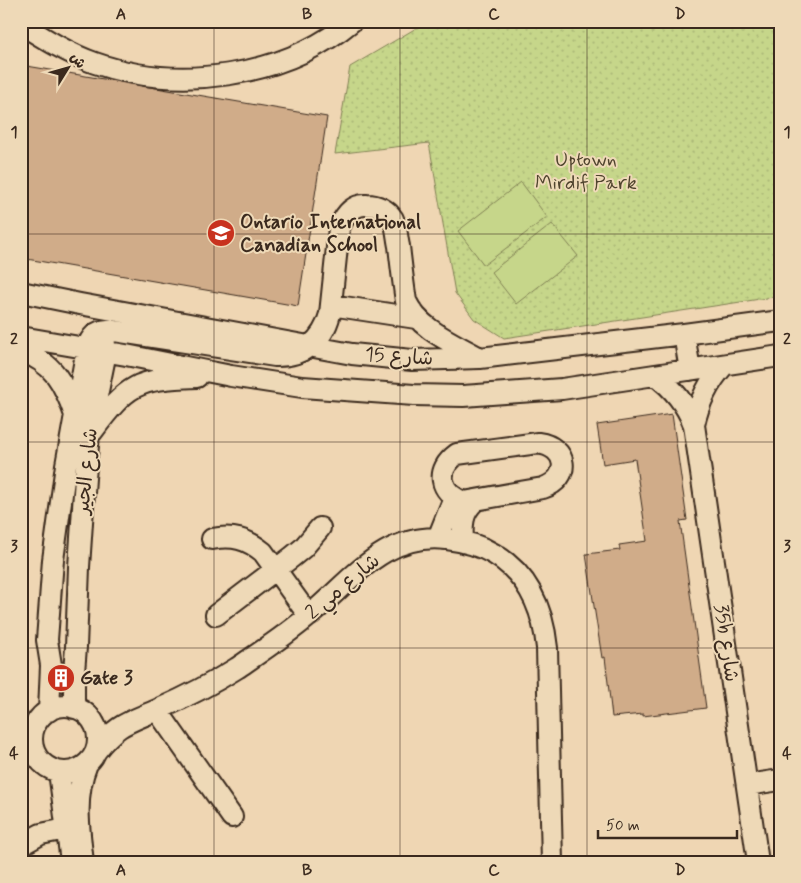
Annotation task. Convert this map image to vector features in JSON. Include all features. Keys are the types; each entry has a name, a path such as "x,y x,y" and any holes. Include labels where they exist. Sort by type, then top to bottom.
{"street":[{"path":"21,24 55,46 96,63 138,74 181,78 225,75 267,66 308,49 352,21"},
{"path":"96,350 92,337 101,330 108,330 275,356 294,355 311,346 324,332 328,323 339,228 343,217 352,209 363,205 375,205 386,210 393,220 397,231 406,301 410,310 416,318 430,328 480,358"},
{"name":"شارع 15","path":"21,292 352,354 412,360 480,358 780,321"},
{"path":"80,304 96,320 101,330"},
{"path":"331,305 416,318"},
{"path":"684,334 690,370"},
{"name":"شارع 15","path":"21,337 231,376 302,387 376,393 463,396 562,389 780,356"},
{"name":"شارع الجير","path":"43,715 51,670 48,640 53,560 59,513 75,418 96,350"},
{"name":"شارع الجير","path":"81,712 82,672 76,647 81,530 96,350"},
{"path":"21,351 46,364 54,372 67,392 75,418"},
{"name":"35b شارع","path":"694,425 704,392 716,373 724,365"},
{"name":"35b شارع","path":"655,375 672,389 685,405 694,425 758,862"},
{"path":"89,435 113,404 130,390 141,384 166,378 231,376"},
{"path":"538,443 548,444 562,458 563,468 560,478 553,485 474,502 464,502 454,498 446,491 442,481 443,470 448,460 457,454 538,443"},
{"path":"438,538 454,498"},
{"path":"464,541 463,518 474,502"},
{"path":"216,615 277,570 303,548 320,528"},
{"path":"212,539 226,536 241,538 254,544 277,570 309,616"},
{"name":"شارع مي 2","path":"91,757 109,735 127,722 157,710 205,686 232,671 284,635 309,616 379,554 407,541 438,538 464,541 483,548 501,558 530,589 540,608 548,648 552,862"},
{"path":"48,640 52,644 64,649 76,647"},
{"path":"21,729 43,715 61,707 81,712 96,728 97,736 82,779 79,796 83,862"},
{"path":"157,710 232,818"},
{"name":"شارع مي 2","path":"81,712 107,720 127,722"},
{"path":"39,760 33,747 32,739 33,732 43,715"},
{"path":"21,745 45,766 59,772 74,771 91,757"},
{"path":"59,772 71,862"},
{"path":"746,785 780,780"},
{"path":"21,845 41,834 66,829"}],"green space":[{"name":"Uptown Mirdif Park","path":"460,21 780,21 780,296 504,338 474,319 455,293 429,143 335,154 350,67 418,27"},
{"path":"521,182 547,217 484,265 458,231"},
{"path":"552,224 578,256 516,304 491,272"}],"building":[{"path":"21,65 327,117 298,306 21,258"},
{"path":"672,414 687,520 680,521 706,708 643,716 643,714 612,717 605,657 602,658 586,554 620,550 619,545 647,541 635,459 603,464 597,425"}],"place":[{"name":"Ontario International Canadian School","path":"221,233"},
{"name":"Gate 3","path":"61,678"}]}
